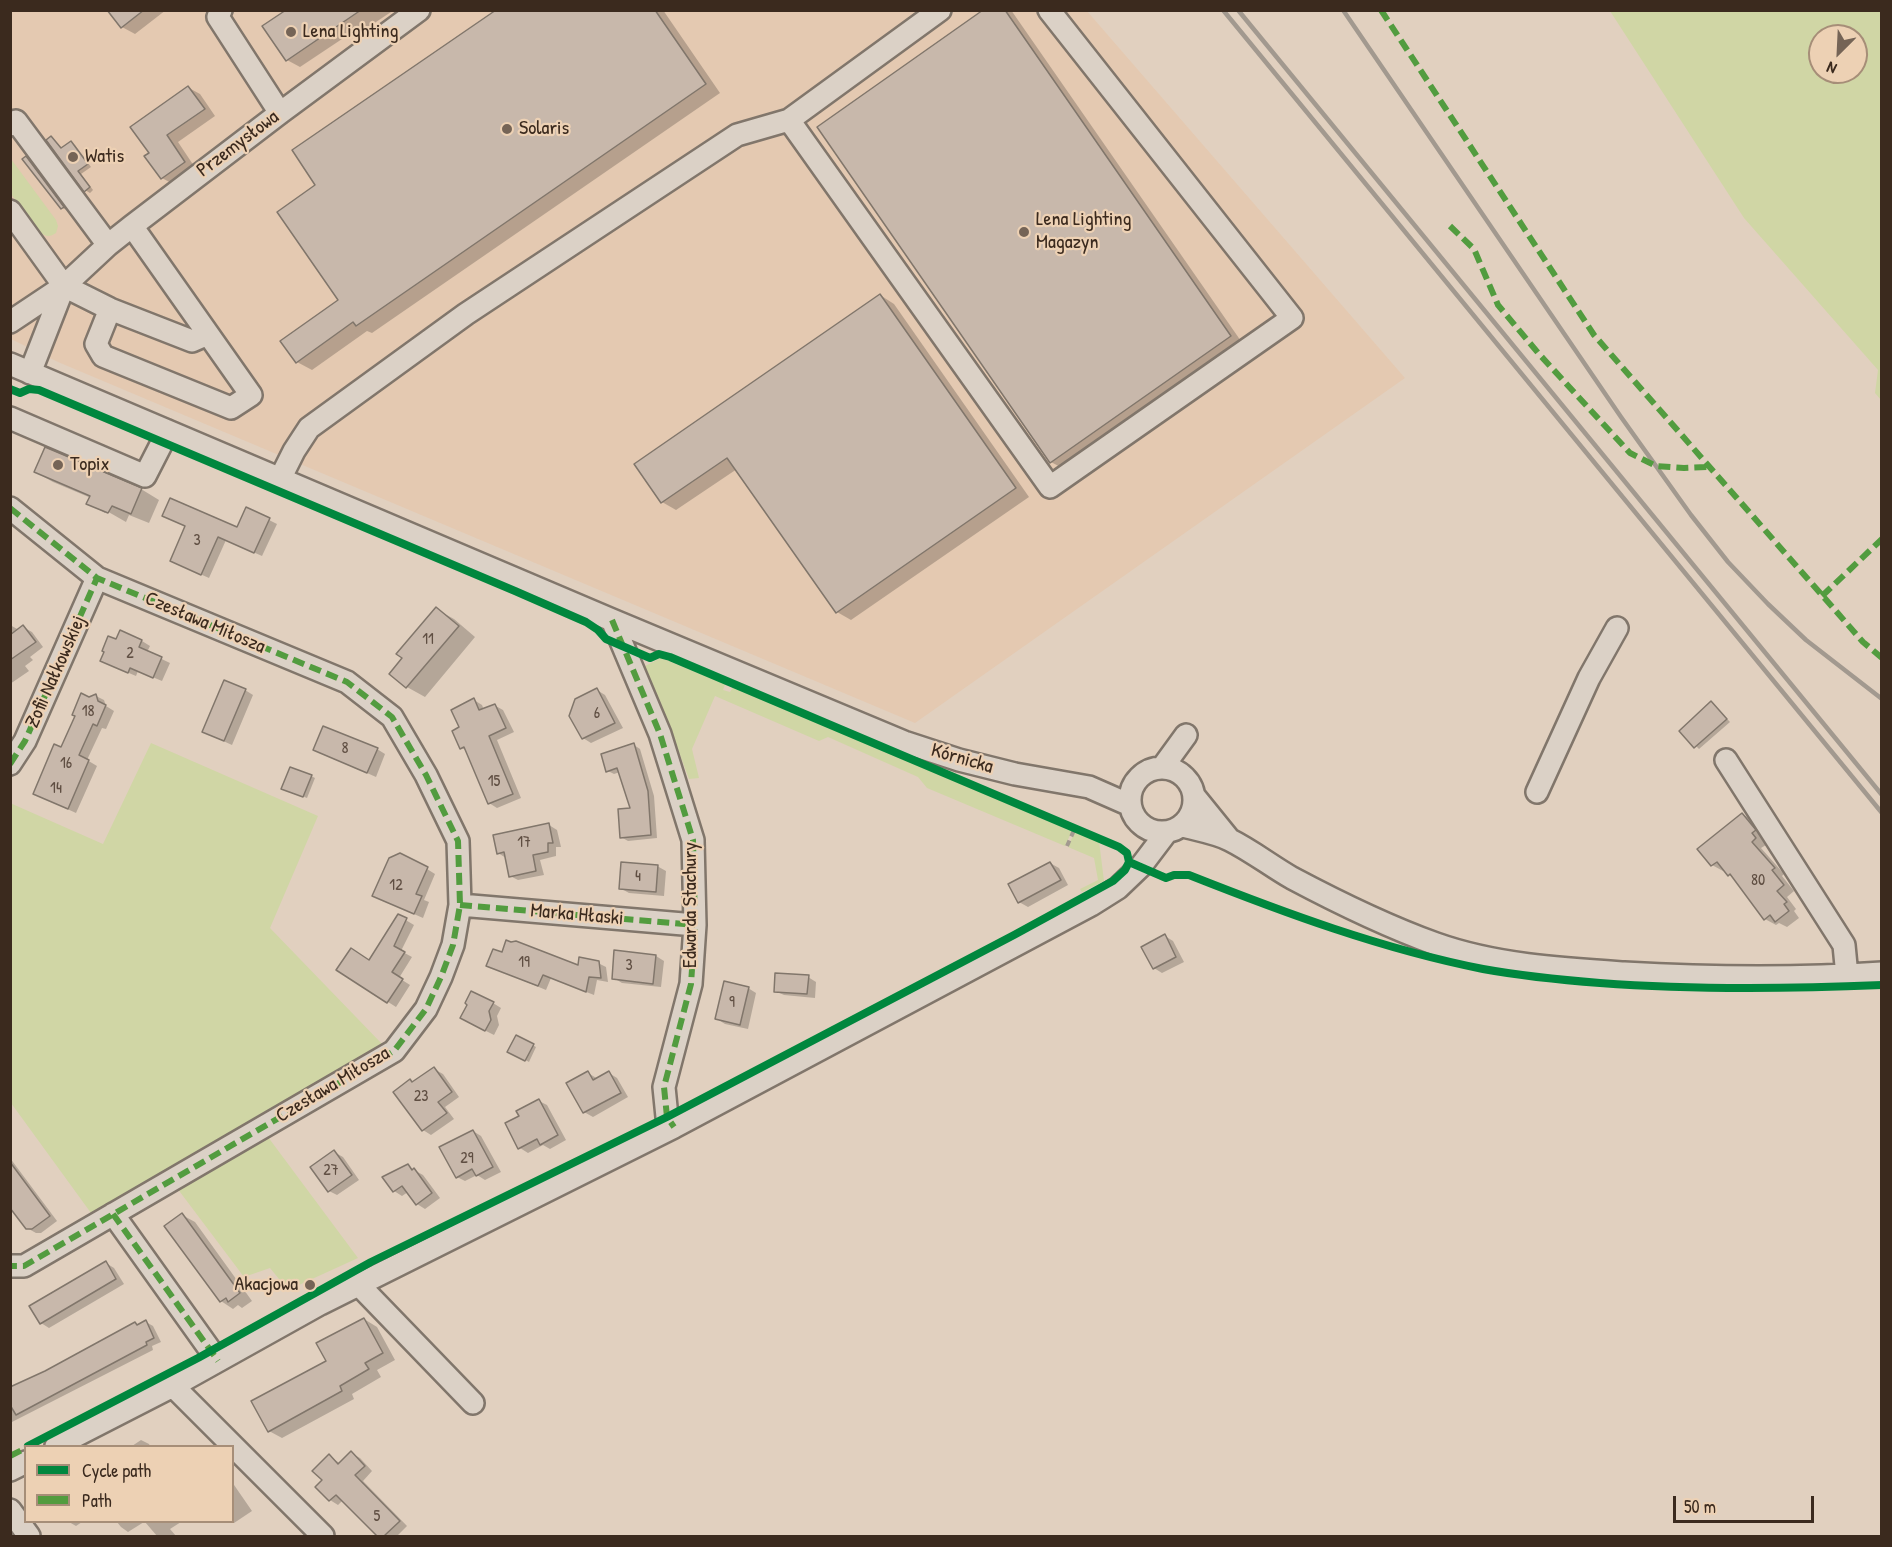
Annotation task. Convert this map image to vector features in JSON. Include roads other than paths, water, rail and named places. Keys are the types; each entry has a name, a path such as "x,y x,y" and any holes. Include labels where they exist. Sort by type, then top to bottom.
{"street":[{"path":"221,10 218,17 280,112"},
{"name":"Przemysłowa","path":"10,322 64,286 132,226 280,112 419,10"},
{"path":"280,479 309,428 466,314 736,135 789,120 940,10"},
{"path":"789,120 1050,487 1292,318 1049,10"},
{"path":"10,125 16,121 108,245"},
{"path":"10,212 64,286 110,309 192,341 208,334"},
{"path":"110,309 96,344 103,356 231,408 251,395 132,226"},
{"name":"Przemysłowa","path":"30,373 64,286"},
{"name":"Kórnicka","path":"10,364 904,742 959,760 1015,774 1089,787"},
{"path":"10,418 145,476 168,431"},
{"name":"Czesława Miłosza","path":"10,508 97,578 347,682 392,717 426,775 458,841 460,905 453,945 441,977 426,1009 394,1051 24,1266 10,1266"},
{"name":"Zofii Nałkowskiej","path":"10,764 25,741 97,578"},
{"name":"Edwarda Stachury","path":"612,620 660,734 693,840 695,925 691,984 664,1087 667,1117 674,1127"},
{"path":"1537,792 1589,678 1617,628"},
{"path":"1162,768 1186,735 1183,775"},
{"path":"1726,760 1844,945 1847,975"},
{"path":"1229,839 1175,829 1154,832 1143,826 1134,817 1130,805 1131,792 1137,781 1152,769 1173,770 1183,775 1191,785 1195,797 1229,839 1331,898 1389,926 1438,945 1485,957 1587,970 1729,977 1881,973"},
{"path":"1089,787 1137,781"},
{"path":"1089,787 1130,805"},
{"path":"58,1445 173,1386 358,1284 674,1127 1091,905 1118,888 1175,829 1190,818 1195,797"},
{"path":"1141,866 1143,826"},
{"name":"Marka Hłaski","path":"460,905 695,925"},
{"path":"113,1214 218,1361"},
{"path":"358,1284 473,1403"},
{"path":"173,1386 232,1445"},
{"path":"234,1447 323,1536"},
{"path":"10,1470 24,1463"},
{"path":"10,1510 29,1536"}],"railway":[{"path":"1223,10 1882,813"},
{"path":"1238,10 1882,795"},
{"path":"1343,10 1621,417 1691,515 1728,562 1768,604 1806,640 1882,699"}],"place":[{"name":"Lena Lighting","path":"291,32"},
{"name":"Solaris","path":"507,129"},
{"name":"Watis","path":"73,157"},
{"name":"Lena Lighting Magazyn","path":"1024,232"},
{"name":"Topix","path":"58,465"},
{"name":"Akacjowa","path":"310,1285"}]}
